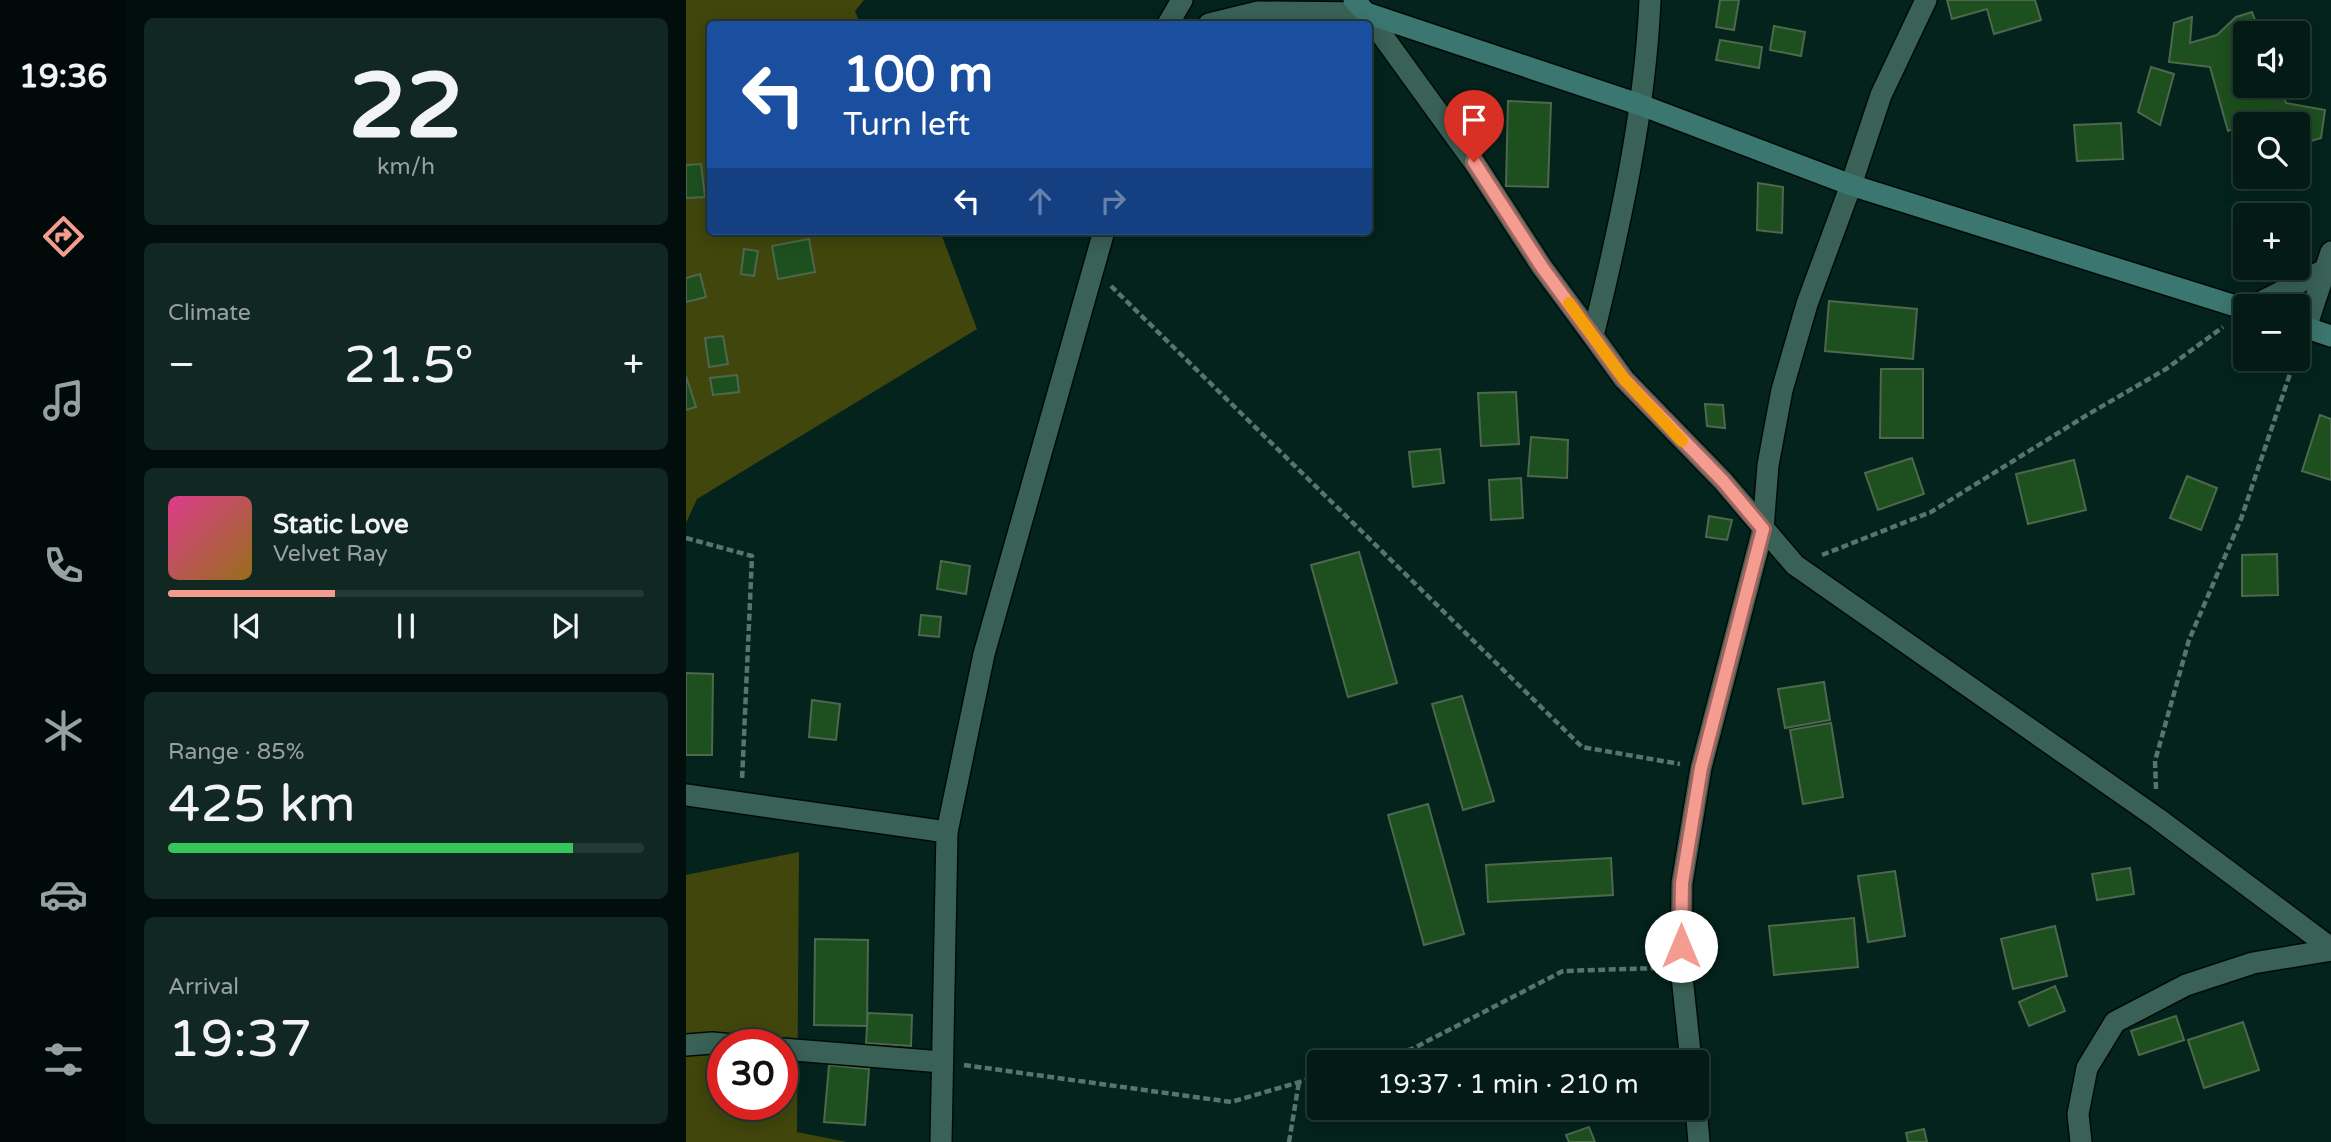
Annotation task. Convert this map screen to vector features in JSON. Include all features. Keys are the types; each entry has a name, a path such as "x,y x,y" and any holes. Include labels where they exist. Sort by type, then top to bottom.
{"street":[{"path":"1170,21 1182,0"},
{"path":"1593,336 1618,233 1641,106 1650,0"},
{"path":"1690,1050 1681,967 1682,883 1701,768 1763,529 1768,465 1782,390 1807,304 1881,95 1926,0"},
{"path":"1221,21 1258,12 1360,7 1641,106 1851,185 2233,305"},
{"path":"1372,23 1474,162 1542,267 1624,379 1723,481 1795,565 2157,818 2331,949"},
{"path":"941,1142 947,832 984,654 1103,235"},
{"path":"2273,294 2328,260"},
{"path":"2310,306 2328,260"},
{"path":"2310,329 2331,336"},
{"path":"686,795 947,832"},
{"path":"2081,1142 2078,1114 2087,1068 2115,1022 2186,985 2253,963 2331,949"},
{"path":"686,1045 707,1043"},
{"path":"798,1050 942,1062"},
{"path":"1697,1120 1699,1142"}],"path":[{"path":"1093,268 1582,747 1701,768"},
{"path":"1795,565 1931,512 2166,369 2225,325"},
{"path":"2157,818 2155,761 2189,640 2241,519 2291,371"},
{"path":"686,538 752,556 740,803"},
{"path":"1409,1050 1563,971 1681,967"},
{"path":"942,1062 1231,1102 1307,1080"},
{"path":"1289,1142 1299,1082"}],"green space":[{"path":"686,0 864,0 855,11 859,21 707,21 707,235 942,235 977,329 697,499 686,523"},
{"path":"799,852 798,1029 707,1029 707,1120 797,1120 797,1132 847,1142 686,1142 686,875"}],"building":[{"path":"1720,0 1739,0 1734,30 1716,27"},
{"path":"1947,0 2035,0 2041,20 1994,34 1987,9 1952,19"},
{"path":"2252,12 2255,21 2233,21 2233,98 2284,98 2286,103 2325,110 2321,138 2310,141 2310,112 2233,112 2233,129 2228,131 2210,67 2169,62 2174,23 2192,17 2190,43 2217,35 2236,17"},
{"path":"1774,26 1805,32 1801,56 1770,50"},
{"path":"1720,40 1762,47 1759,68 1716,60"},
{"path":"2151,67 2174,74 2160,125 2138,112"},
{"path":"1508,101 1551,103 1548,187 1506,186"},
{"path":"2121,123 2123,159 2077,161 2074,125"},
{"path":"701,164 705,197 686,198 686,165"},
{"path":"1758,183 1783,187 1782,233 1757,230"},
{"path":"809,239 815,272 778,279 772,246"},
{"path":"744,249 758,251 754,276 741,274"},
{"path":"700,274 706,297 686,302 686,278"},
{"path":"1829,301 1917,309 1913,359 1825,351"},
{"path":"723,336 728,364 709,367 705,338"},
{"path":"1881,369 1923,369 1923,438 1880,438"},
{"path":"737,375 739,392 713,395 710,378"},
{"path":"686,376 696,407 686,410"},
{"path":"1516,392 1519,444 1481,446 1478,393"},
{"path":"1705,404 1723,405 1725,428 1707,426"},
{"path":"2320,415 2331,419 2331,480 2302,471"},
{"path":"1531,437 1568,440 1567,478 1528,476"},
{"path":"1440,449 1444,483 1413,487 1409,452"},
{"path":"1912,458 1924,494 1878,510 1865,473"},
{"path":"2074,460 2086,510 2028,524 2016,474"},
{"path":"2187,476 2217,488 2201,530 2170,518"},
{"path":"1521,478 1523,518 1491,520 1489,480"},
{"path":"1709,516 1732,520 1727,540 1706,537"},
{"path":"1359,552 1397,683 1348,697 1311,565"},
{"path":"2277,554 2278,595 2242,596 2242,555"},
{"path":"941,561 970,566 966,594 937,589"},
{"path":"921,615 941,617 939,637 919,635"},
{"path":"686,673 713,674 712,755 686,755"},
{"path":"1824,682 1830,720 1785,728 1778,689"},
{"path":"1462,696 1494,801 1463,810 1432,704"},
{"path":"812,700 840,704 836,740 809,737"},
{"path":"1831,723 1843,797 1803,804 1790,730"},
{"path":"1428,804 1464,934 1424,945 1388,815"},
{"path":"1611,858 1613,895 1488,902 1486,865"},
{"path":"2130,868 2134,894 2097,900 2092,874"},
{"path":"1895,871 1905,936 1868,942 1858,876"},
{"path":"1854,918 1858,967 1774,975 1769,926"},
{"path":"2055,926 2067,976 2013,989 2001,939"},
{"path":"815,939 868,940 867,1026 814,1025"},
{"path":"2055,986 2065,1011 2029,1026 2019,1002"},
{"path":"868,1013 912,1015 911,1046 866,1043"},
{"path":"2176,1016 2184,1040 2139,1055 2131,1031"},
{"path":"2243,1022 2259,1070 2204,1088 2188,1040"},
{"path":"829,1065 869,1069 865,1125 824,1122"},
{"path":"1589,1127 1595,1142 1569,1142 1566,1135"},
{"path":"1924,1129 1927,1142 1908,1142 1906,1133"}],"slow traffic":[{"path":"1569,303 1624,379 1682,441"}],"route":[{"path":"1474,162 1542,267 1624,379 1723,481 1763,529 1701,768 1682,883 1681,946"}]}
